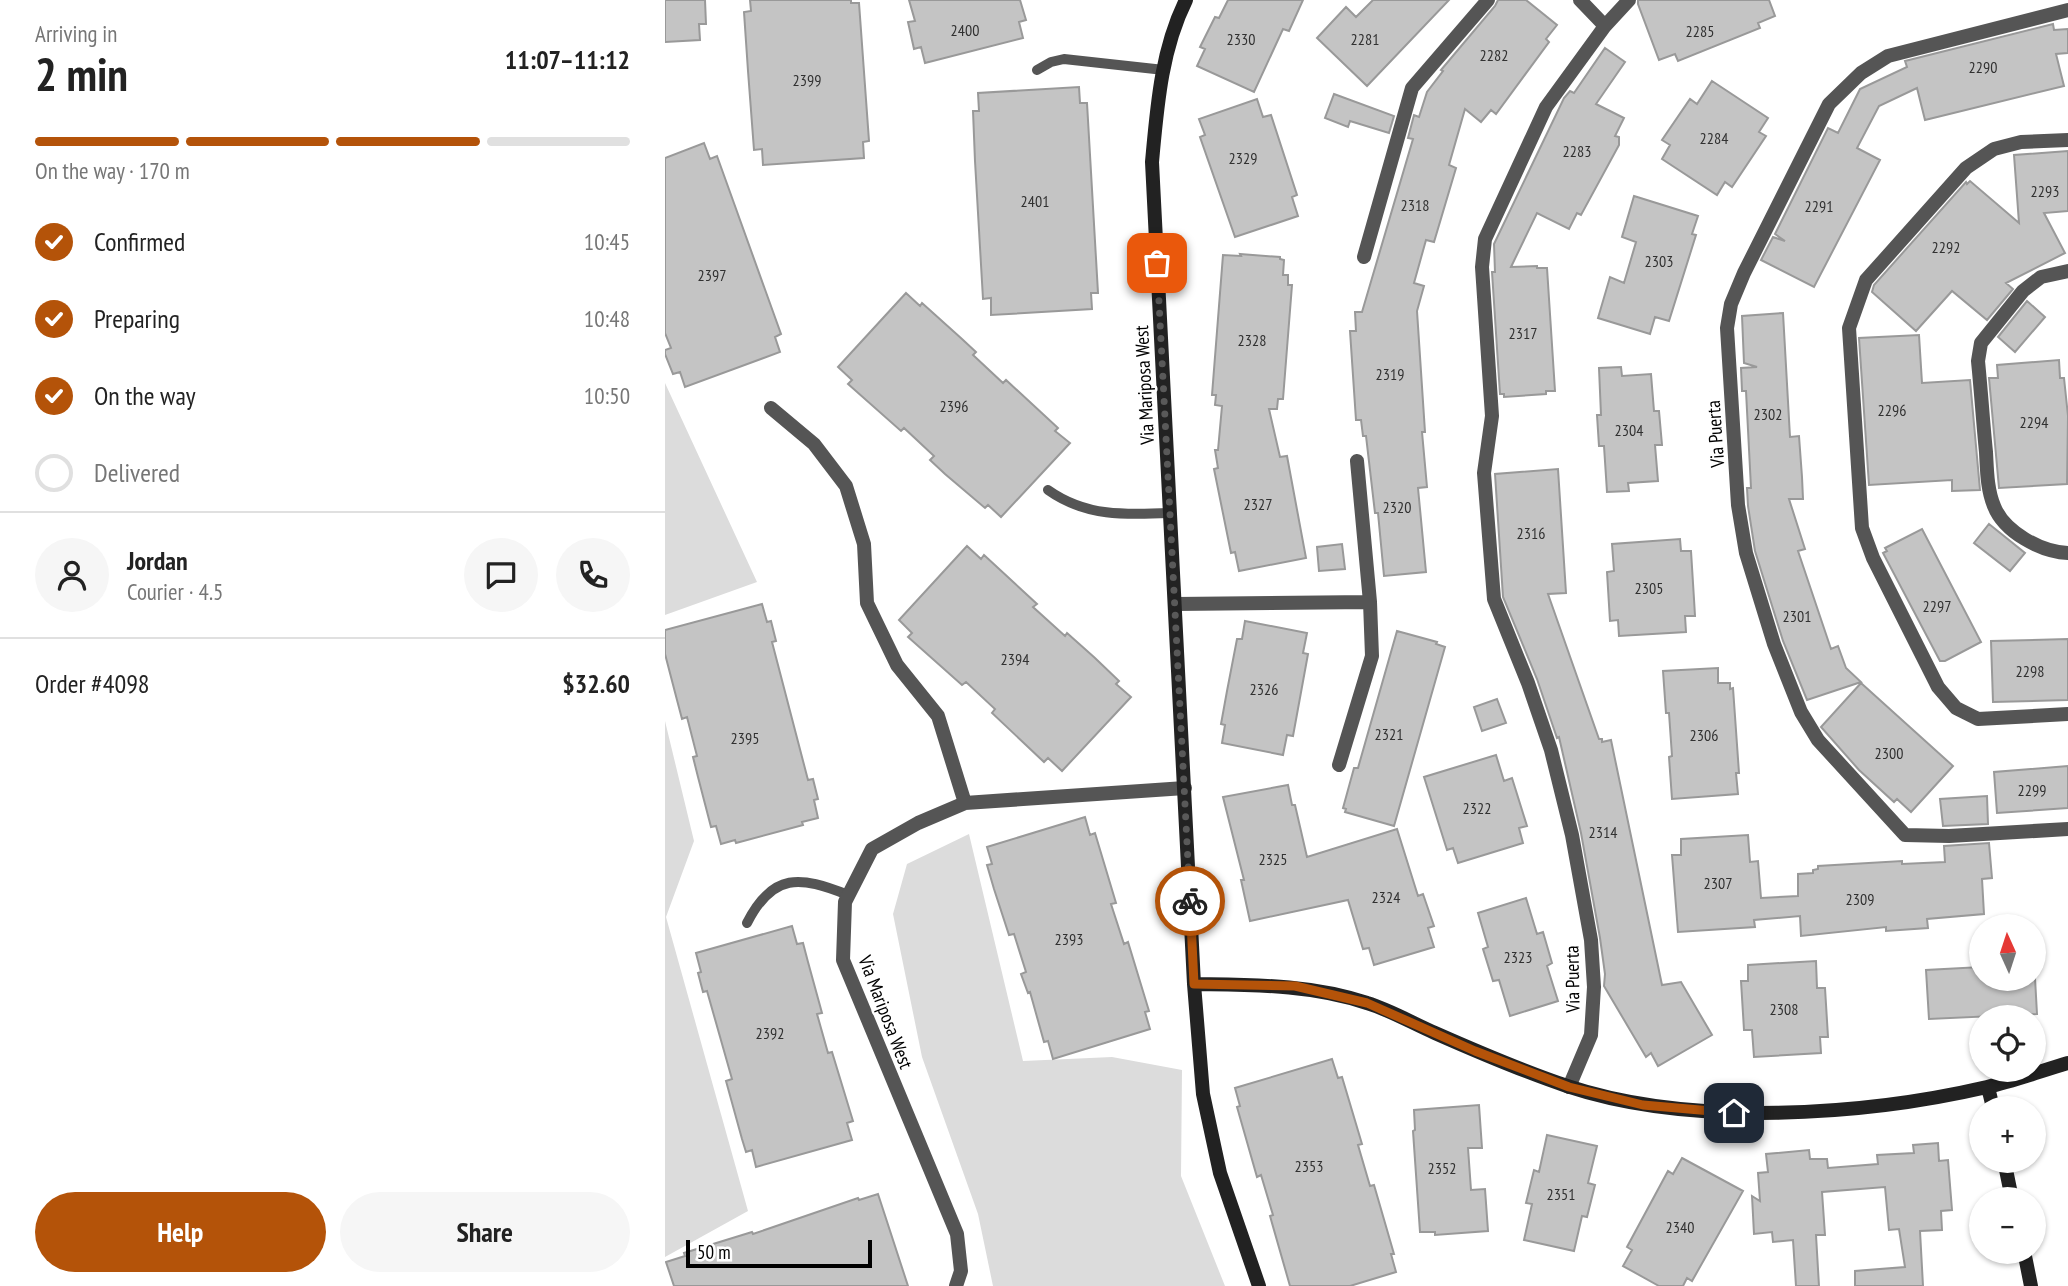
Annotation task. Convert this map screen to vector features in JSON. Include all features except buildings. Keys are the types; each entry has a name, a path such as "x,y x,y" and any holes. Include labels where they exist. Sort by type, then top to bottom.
{"street":[{"name":"Via Mariposa West","path":"1186,0 1169,46 1151,162 1194,984 1203,1094 1220,1173 1259,1286"},
{"path":"1364,257 1412,88 1488,0"},
{"path":"1580,0 1605,26"},
{"name":"Via Puerta","path":"1569,1087 1591,1035 1594,987 1591,940 1551,750 1528,683 1494,599 1484,473 1492,416 1482,267 1485,239 1546,107 1605,26 1629,0"},
{"name":"Via Puerta","path":"2068,10 1888,56 1861,73 1829,104 1744,273 1731,304 1727,328 1738,505 1746,553 1774,644 1801,712 1818,740 1906,835 1949,836 2068,829"},
{"path":"2068,139 2021,142 1994,149 1966,168 1866,280 1849,328 1862,528 1873,558 1938,687 1956,708 1978,719 2068,713"},
{"path":"2068,271 2041,277 2023,291 1981,343 1978,360 1989,486 1994,507 2003,523 2032,542 2057,552 2068,553"},
{"path":"771,408 814,444 846,486 864,544 867,603 897,666 938,716 965,803"},
{"path":"1339,765 1372,656 1370,602 1357,461"},
{"path":"1175,604 1370,602"},
{"name":"Via Mariposa West","path":"956,1286 961,1271 957,1234 843,960 845,902 848,895 872,849 965,803 1185,788"},
{"path":"1194,984 1295,986 1367,1003 1475,1051 1569,1087 1643,1105 1734,1113 1828,1111 1913,1102 1988,1087 2068,1063"},
{"path":"1988,1087 1990,1096"},
{"path":"2027,1264 2031,1286"}],"lane":[{"path":"1037,70 1051,62 1064,59 1164,70"},
{"path":"1048,490 1092,511 1123,515 1170,513"},
{"path":"747,923 758,901 780,885 798,881 848,895"}],"shaded area":[{"path":"665,383 757,582 665,615"},
{"path":"665,721 694,841 666,917 748,1211 665,1257"},
{"path":"969,834 1023,1061 1112,1057 1182,1070 1181,1176 1225,1286 993,1286 978,1214 922,1057 893,914 907,864"}],"way so far":[{"path":"1157,263 1190,901"}],"route":[{"path":"1190,901 1194,984 1295,986 1367,1003 1475,1051 1569,1087 1643,1105 1734,1113"}]}
